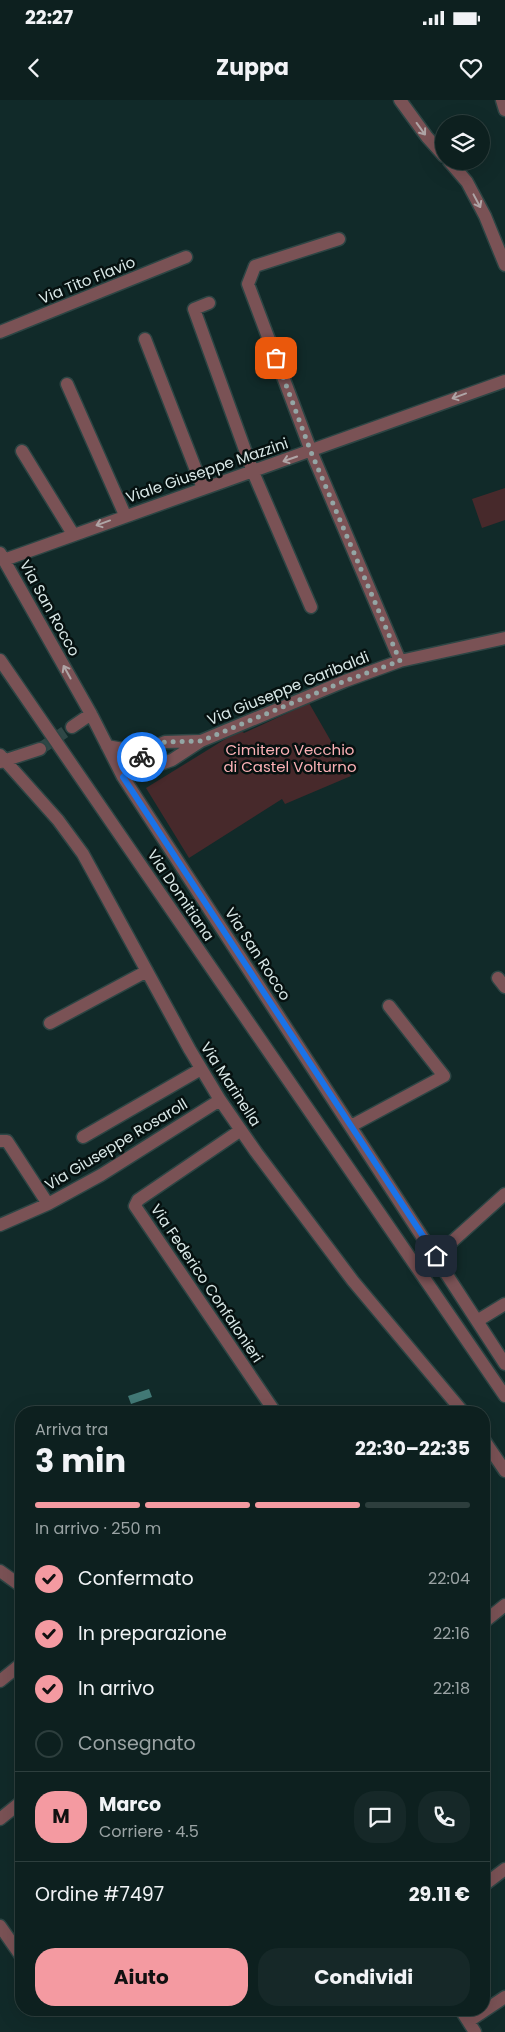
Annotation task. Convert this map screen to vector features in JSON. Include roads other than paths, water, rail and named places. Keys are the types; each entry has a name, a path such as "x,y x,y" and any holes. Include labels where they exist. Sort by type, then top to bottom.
{"street":[{"path":"400,100 435,146"},
{"path":"502,100 505,110"},
{"path":"457,170 467,182 485,216 505,265"},
{"path":"339,240 255,266 248,284 311,452 400,661"},
{"name":"Via Tito Flavio","path":"0,332 186,257"},
{"path":"209,303 194,309 253,472 311,607"},
{"path":"145,339 202,488"},
{"name":"Viale Giuseppe Mazzini","path":"2,556 73,534 311,452 505,381"},
{"path":"67,384 125,515"},
{"path":"22,451 73,534"},
{"name":"Via San Rocco","path":"2,556 92,714 123,777 505,1364"},
{"name":"Via Giuseppe Garibaldi","path":"123,777 172,760 201,741 345,681 400,661 505,638"},
{"name":"Via Domitiana","path":"0,660 505,1396"},
{"path":"72,727 92,714"},
{"name":"Via Giuseppe Garibaldi","path":"108,746 133,752 150,749 165,742 201,741"},
{"path":"1,759 40,749"},
{"name":"Via Giuseppe Garibaldi","path":"123,777 150,749"},
{"name":"Via Marinella","path":"1,759 58,820 83,854 201,1069 241,1130 353,1281 458,1406"},
{"path":"50,1023 147,971"},
{"path":"351,1126 444,1076 389,1006"},
{"path":"83,1137 201,1069"},
{"name":"Via Giuseppe Rosaroll","path":"0,1225 48,1204 101,1176 220,1100"},
{"name":"Via Federico Confalonieri","path":"241,1130 138,1200 136,1206 272,1406"},
{"path":"0,1141 7,1140 48,1204"},
{"path":"436,1256 505,1194"},
{"path":"477,1321 505,1304"},
{"path":"490,1449 505,1471"},
{"path":"0,1572 15,1582"},
{"path":"490,1617 505,1605"},
{"path":"0,1681 15,1669"},
{"path":"0,1819 15,1807"},
{"path":"490,1880 505,1869"},
{"path":"0,1926 15,1947"},
{"path":"490,2011 505,1997"},
{"path":"465,2016 472,2027 484,2016"}],"water":[{"path":"149,1389 152,1397 131,1404 128,1396"}],"tunnel":[{"path":"40,749 72,727"}],"park label":[{"name":"Cimitero Vecchio di Castel Volturno","path":"290,758"}]}
